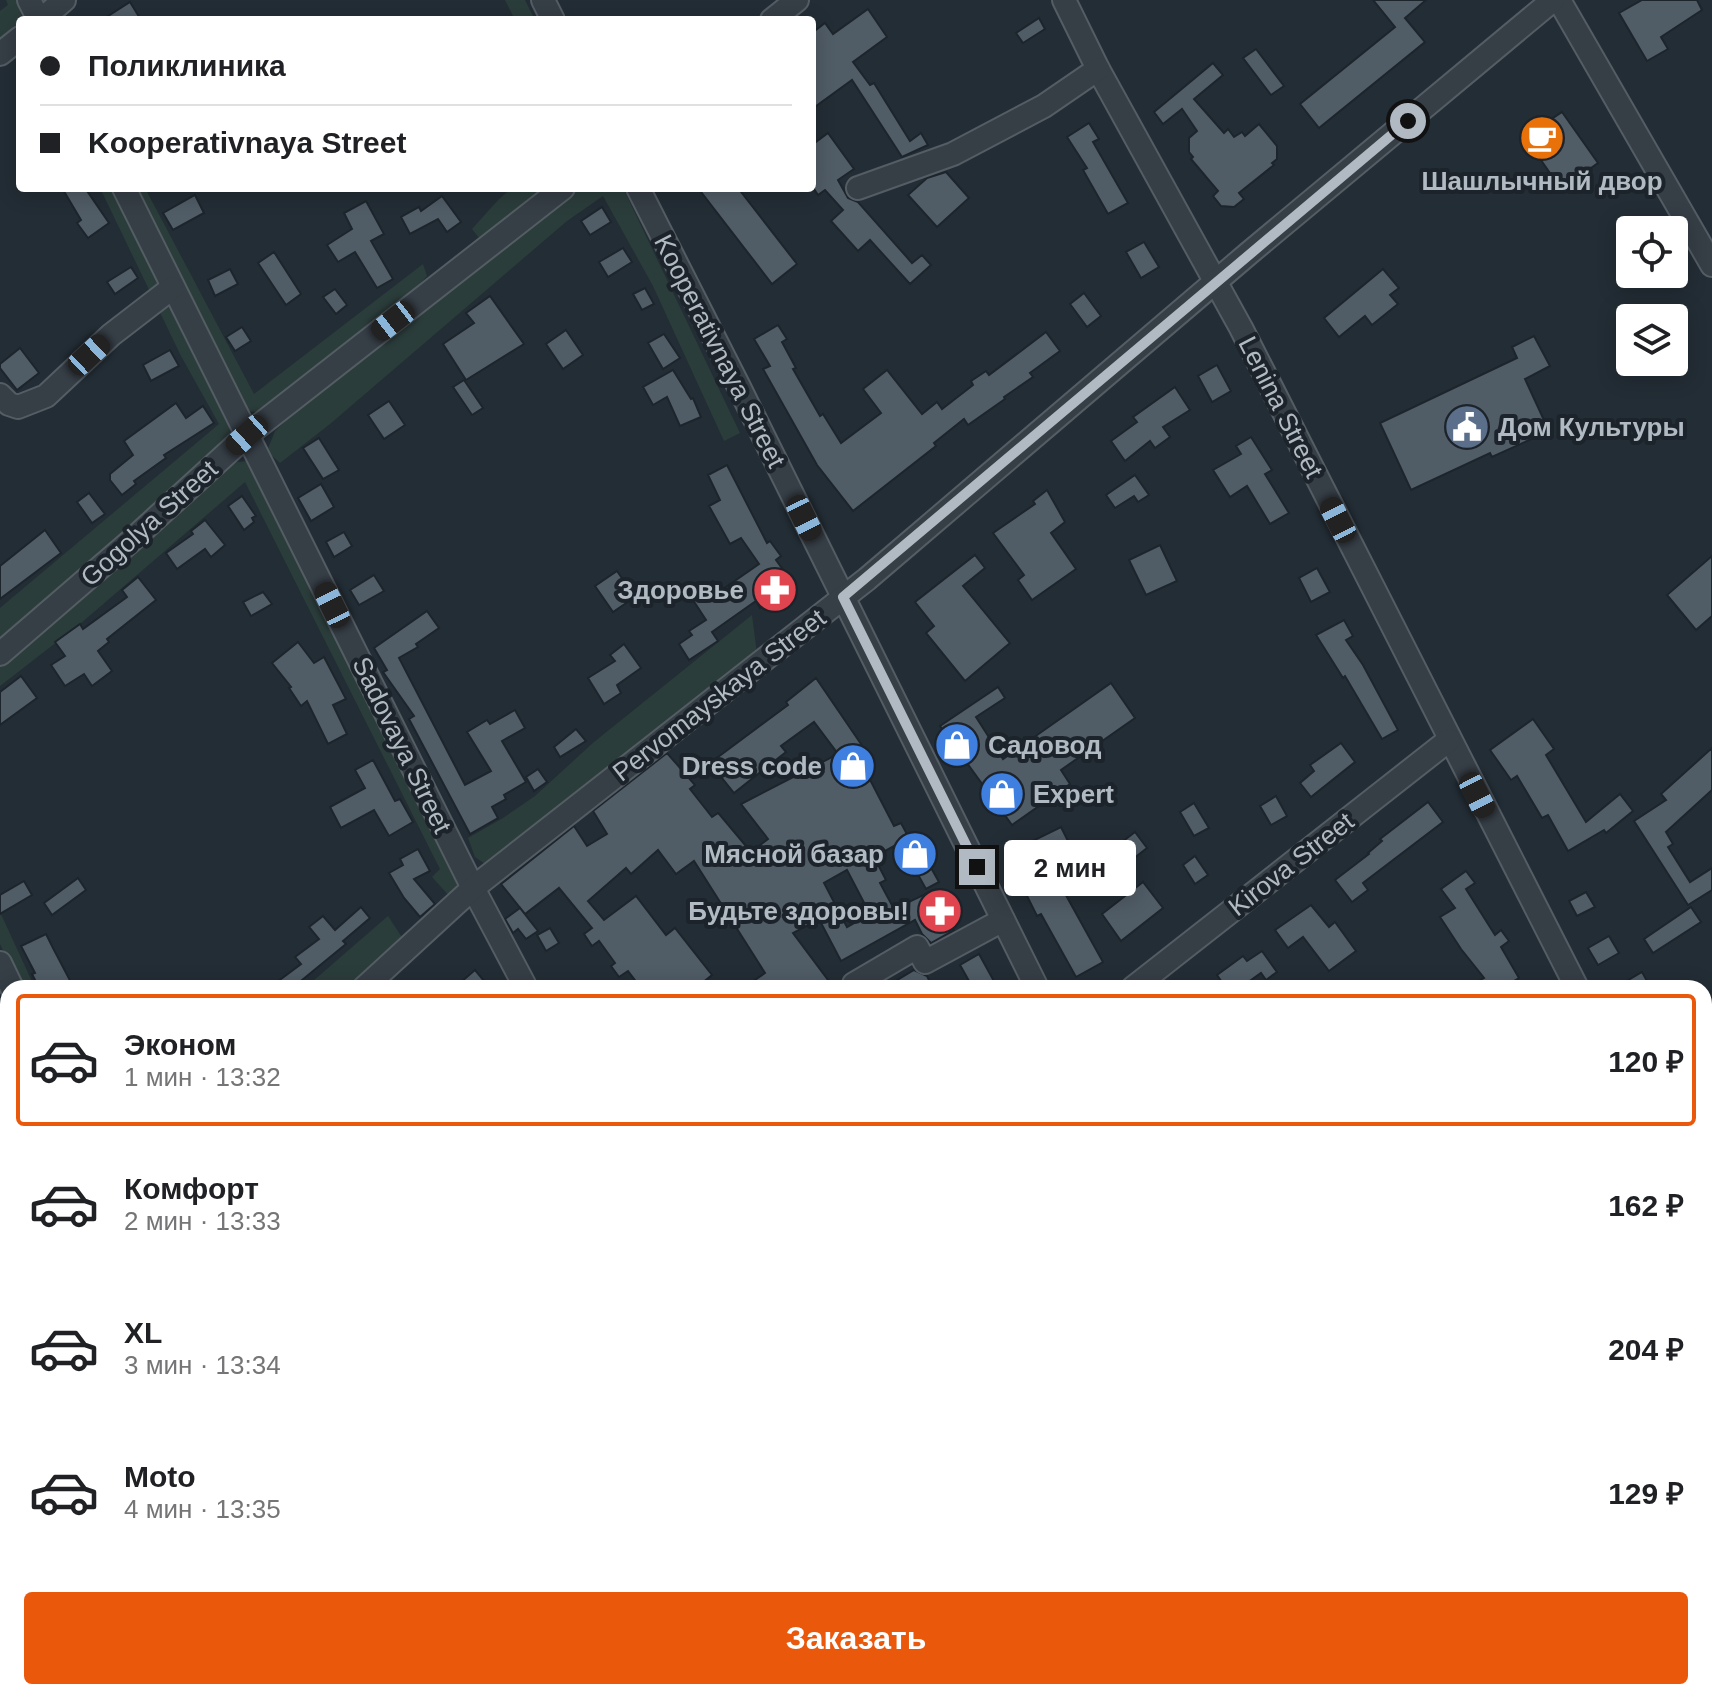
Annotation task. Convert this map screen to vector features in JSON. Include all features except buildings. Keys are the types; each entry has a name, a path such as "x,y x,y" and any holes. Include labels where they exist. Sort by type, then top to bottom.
{"street":[{"path":"45,16 64,0"},
{"path":"777,16 797,0"},
{"name":"Lenina Street","path":"1064,0 1098,69 1216,282 1573,980"},
{"path":"1545,3 1712,265"},
{"name":"Pervomayskaya Street","path":"373,980 473,888 843,597 1545,3"},
{"path":"0,54 16,41"},
{"path":"858,188 953,154 1044,106 1098,69"},
{"name":"Sadovaya Street","path":"126,192 522,980"},
{"name":"Gogolya Street","path":"0,654 247,435 558,192"},
{"name":"Kooperativnaya Street","path":"640,192 1033,980"},
{"path":"0,395 9,404 18,407 46,396 111,335 172,288"},
{"name":"Kirova Street","path":"1143,980 1449,740"},
{"path":"861,980 917,947 925,962 1003,920"}],"shaded area":[{"path":"6,0 18,0 21,16 16,16 16,28 0,41 0,11 8,5"},
{"path":"505,0 525,0 533,16 513,16"},
{"path":"102,192 114,192 233,427 229,440 0,644 0,608 219,424 181,356"},
{"path":"132,192 147,192 254,394 423,264 427,276 394,311 280,399 257,412 241,411"},
{"path":"507,192 548,192 483,243 472,229"},
{"path":"572,192 625,192 740,433 724,441 653,286 603,196 567,221 330,424 280,463 267,451 275,431 321,388"},
{"path":"248,461 458,873 456,892 451,898 432,877 440,869 245,482 80,624 0,686 0,662 237,462"},
{"path":"752,615 757,654 488,866 475,857 468,838 535,796 594,742"},
{"path":"0,912 31,980 17,980 0,944"},
{"path":"388,916 405,942 362,980 314,980"}],"place":[{"name":"Шашлычный двор","path":"1542,138"},
{"name":"Дом Культуры","path":"1467,427"},
{"name":"Здоровье","path":"775,590"},
{"name":"Садовод","path":"957,745"},
{"name":"Dress code","path":"853,766"},
{"name":"Expert","path":"1002,794"},
{"name":"Мясной базар","path":"915,854"},
{"name":"Будьте здоровы!","path":"940,911"}],"route":[{"path":"977,867 843,597 1408,121"}]}
